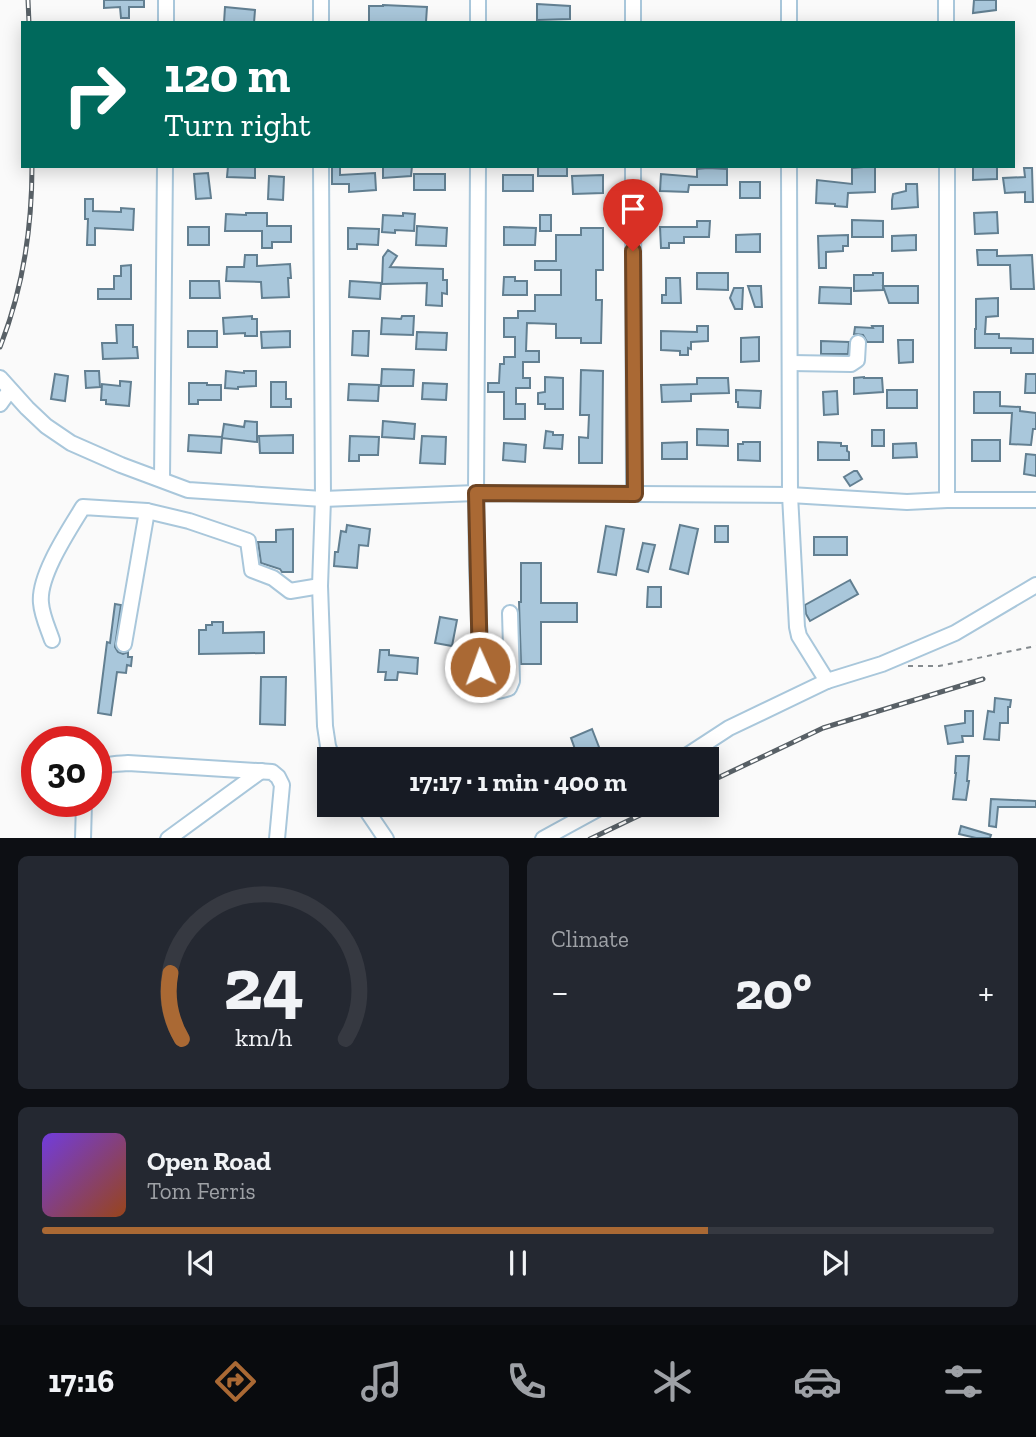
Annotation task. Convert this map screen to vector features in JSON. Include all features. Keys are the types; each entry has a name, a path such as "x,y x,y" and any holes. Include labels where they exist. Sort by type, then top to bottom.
{"street":[{"path":"166,0 166,21"},
{"path":"321,0 321,21"},
{"path":"478,0 478,21"},
{"path":"633,0 633,21"},
{"path":"789,0 789,21"},
{"path":"946,0 946,21"},
{"path":"162,479 164,168"},
{"path":"321,168 323,499 320,586 325,726 328,747"},
{"path":"478,168 476,493 480,667 484,689 501,691 509,688 512,681 510,613"},
{"path":"633,168 635,494"},
{"path":"789,168 790,495 799,636 827,681"},
{"path":"947,168 947,500"},
{"path":"791,363 851,364 858,359 858,343"},
{"path":"5,384 46,426 71,443 121,465 188,489 323,499 476,493 790,495 906,502 1036,500"},
{"path":"0,404 5,384"},
{"path":"52,640 41,605 43,586 59,548 83,508 147,511 189,521 248,541 252,570 273,578 290,591 320,586"},
{"path":"124,644 147,511"},
{"path":"701,747 729,729 827,681 882,664 955,633 1036,585"},
{"path":"112,764 272,772 282,786 277,838"},
{"path":"168,838 261,771"},
{"path":"83,838 84,817"},
{"path":"371,817 386,838"},
{"path":"543,838 582,817"}],"path":[{"path":"903,666 939,666 1036,646"}],"building":[{"path":"104,0 144,0 144,7 129,7 129,18 121,18 120,7 104,8"},
{"path":"974,0 996,0 996,10 973,13"},
{"path":"537,4 570,6 570,19 537,20"},
{"path":"369,6 427,7 426,21 369,21"},
{"path":"225,7 255,10 254,21 224,21"},
{"path":"228,168 255,168 255,178 227,177"},
{"path":"332,168 340,168 340,175 375,173 376,190 349,192 349,184 332,184"},
{"path":"383,168 412,168 411,176 383,178"},
{"path":"538,168 567,168 567,176 538,176"},
{"path":"852,168 875,168 875,192 848,193 847,207 816,203 817,180 852,184"},
{"path":"973,168 997,168 997,179 973,180"},
{"path":"1024,168 1032,168 1033,202 1025,202 1025,192 1005,193 1003,178 1025,177"},
{"path":"697,169 727,169 727,185 689,185 688,192 660,191 661,174 697,177"},
{"path":"208,173 211,198 196,199 194,174"},
{"path":"414,174 445,174 445,190 414,190"},
{"path":"503,175 533,175 533,191 503,191"},
{"path":"603,175 603,193 573,194 572,176"},
{"path":"269,176 284,177 283,200 268,199"},
{"path":"740,182 760,182 760,198 740,198"},
{"path":"906,184 917,184 918,207 892,209 893,194 906,191"},
{"path":"85,199 93,199 93,211 121,212 121,208 134,209 133,230 95,228 95,245 87,245 88,219 85,219"},
{"path":"997,212 998,233 975,234 974,213"},
{"path":"267,213 267,226 291,226 291,242 272,242 272,248 262,248 262,231 225,231 226,214"},
{"path":"403,213 415,214 414,231 382,232 383,215 403,216"},
{"path":"540,215 551,215 551,231 540,231"},
{"path":"852,220 883,221 883,237 852,237"},
{"path":"697,221 710,221 709,237 684,237 684,243 669,243 669,248 661,248 660,227 697,227"},
{"path":"417,226 447,228 446,246 416,245"},
{"path":"188,227 209,227 209,245 188,245"},
{"path":"504,227 536,228 535,245 504,245"},
{"path":"348,228 379,229 378,245 357,244 357,249 348,249"},
{"path":"581,228 603,228 603,270 596,270 596,300 602,300 601,343 581,343 581,338 556,338 556,324 527,323 526,351 539,351 539,362 523,362 523,378 530,378 530,388 516,388 516,404 525,404 525,419 504,419 504,392 488,392 488,383 499,383 500,364 504,364 504,357 515,357 515,337 504,337 504,318 518,318 518,311 535,311 535,295 561,295 561,270 535,270 535,261 556,261 556,235 581,235"},
{"path":"760,234 760,252 736,252 736,235"},
{"path":"848,235 848,246 843,246 843,251 826,252 826,268 819,268 818,236"},
{"path":"916,235 916,250 892,251 892,236"},
{"path":"388,250 397,256 390,267 443,269 443,280 447,280 447,294 442,293 442,306 426,305 427,283 382,284 383,257"},
{"path":"977,250 997,250 997,256 1032,255 1034,289 1011,289 1010,265 978,265"},
{"path":"245,255 257,255 257,266 290,264 289,297 262,298 261,282 226,281 227,267 244,267"},
{"path":"131,265 131,299 98,299 98,289 114,289 114,276 121,276 121,266"},
{"path":"697,273 728,273 728,290 697,289"},
{"path":"883,273 883,290 854,291 854,275"},
{"path":"504,277 527,281 527,295 503,295"},
{"path":"666,278 680,278 681,303 662,303 662,295 666,295"},
{"path":"190,281 219,281 220,298 190,298"},
{"path":"350,281 381,283 380,299 349,297"},
{"path":"748,286 761,286 762,307 755,307"},
{"path":"883,286 918,286 918,303 889,303"},
{"path":"820,287 851,288 851,304 819,303"},
{"path":"734,288 743,288 742,309 735,309 730,298"},
{"path":"998,298 998,316 986,317 985,334 999,334 999,338 1033,339 1033,353 1011,353 1011,348 975,348 976,299"},
{"path":"252,316 252,319 257,319 257,336 245,336 245,333 224,334 223,318"},
{"path":"402,316 414,316 413,335 381,334 382,318 401,319"},
{"path":"116,325 133,325 133,347 137,347 138,358 103,359 102,343 117,343"},
{"path":"697,326 708,326 708,341 691,342 688,355 680,355 680,351 661,350 661,331 697,332"},
{"path":"872,326 883,326 883,342 867,342 863,335 854,334 855,327 873,328"},
{"path":"188,331 217,331 217,347 188,347"},
{"path":"290,331 290,347 262,348 261,332"},
{"path":"353,331 369,331 368,356 352,355"},
{"path":"417,332 447,333 446,350 416,349"},
{"path":"759,337 759,361 741,362 741,338"},
{"path":"898,340 913,340 913,362 899,363"},
{"path":"821,341 849,342 848,354 821,354"},
{"path":"382,369 414,370 413,386 381,386"},
{"path":"581,370 603,371 602,463 579,463 579,437 588,438 589,415 580,415"},
{"path":"85,371 99,371 100,387 86,388"},
{"path":"226,371 256,371 256,386 225,388"},
{"path":"55,374 68,376 65,401 51,399"},
{"path":"1026,374 1036,374 1036,393 1025,393"},
{"path":"545,377 563,378 563,409 545,409 545,404 538,404 538,393 545,392"},
{"path":"697,378 728,378 729,393 691,394 691,401 662,402 661,385 697,384"},
{"path":"854,378 882,378 883,392 854,394"},
{"path":"120,381 131,382 129,406 106,404 106,400 101,400 102,384 120,386"},
{"path":"271,382 286,382 286,399 291,399 291,407 271,407"},
{"path":"189,383 221,385 221,400 198,400 198,404 189,404"},
{"path":"423,383 447,384 446,400 422,399"},
{"path":"349,384 379,385 378,401 348,400"},
{"path":"736,390 761,391 760,408 738,407"},
{"path":"887,390 917,390 917,408 887,408"},
{"path":"837,391 838,414 824,415 823,392"},
{"path":"974,392 1000,392 1000,406 1020,407 1020,411 1036,413 1036,429 1033,429 1031,445 1010,444 1012,413 974,413"},
{"path":"245,421 257,422 257,442 222,438 221,453 188,451 189,435 222,437 224,424 244,427"},
{"path":"383,421 415,424 414,439 382,437"},
{"path":"697,429 728,430 728,446 697,445"},
{"path":"872,430 884,430 884,446 872,446"},
{"path":"546,431 553,432 553,435 563,435 562,449 544,448"},
{"path":"293,435 293,453 260,453 259,436"},
{"path":"350,436 379,437 378,455 359,455 359,461 349,461"},
{"path":"422,436 446,437 445,464 420,463"},
{"path":"972,440 1000,440 1000,461 972,461"},
{"path":"687,442 687,459 662,459 662,443"},
{"path":"760,442 760,461 738,460 738,444"},
{"path":"818,442 841,443 841,446 847,446 849,460 818,460"},
{"path":"504,443 526,445 525,462 503,460"},
{"path":"916,443 917,457 893,458 893,444"},
{"path":"1026,454 1036,455 1036,476 1024,474"},
{"path":"857,471 862,479 850,486 844,477"},
{"path":"347,525 370,529 368,546 359,545 357,568 334,566 341,531 346,532"},
{"path":"680,525 698,529 688,574 670,569"},
{"path":"606,526 624,529 616,575 598,572"},
{"path":"715,526 728,526 728,542 715,542"},
{"path":"293,529 293,572 282,572 261,563 258,542 276,542 276,530"},
{"path":"814,537 847,537 847,555 814,555"},
{"path":"643,543 655,545 648,572 637,569"},
{"path":"521,563 541,563 541,603 577,603 577,622 541,622 541,664 521,664"},
{"path":"850,580 858,594 810,621 805,605"},
{"path":"648,587 661,587 661,607 647,607"},
{"path":"115,604 121,605 115,647 118,652 128,652 128,657 132,657 131,666 127,665 126,673 117,672 111,715 98,713"},
{"path":"440,617 457,620 452,646 435,643"},
{"path":"212,622 223,622 223,633 264,632 264,653 199,654 199,630 206,630 206,625 212,625"},
{"path":"380,650 389,650 389,655 418,658 417,674 398,672 397,680 385,680 386,672 378,672"},
{"path":"261,677 286,677 285,725 260,724"},
{"path":"995,698 1011,700 1008,723 1000,723 999,740 984,739 988,711 994,712"},
{"path":"965,711 973,711 973,736 962,736 963,742 948,744 945,726 965,723"},
{"path":"592,729 599,747 574,747 571,738"},
{"path":"956,756 969,756 966,800 953,799"},
{"path":"991,799 1036,801 1036,807 998,807 996,827 989,826"},
{"path":"961,826 991,835 990,838 959,834"}],"railway":[{"path":"28,0 29,21"},
{"path":"0,347 15,303 25,258 32,168"},
{"path":"719,777 823,728 983,679"},
{"path":"592,838 636,817"}],"route":[{"path":"480,667 476,493 635,494 633,251"}]}
